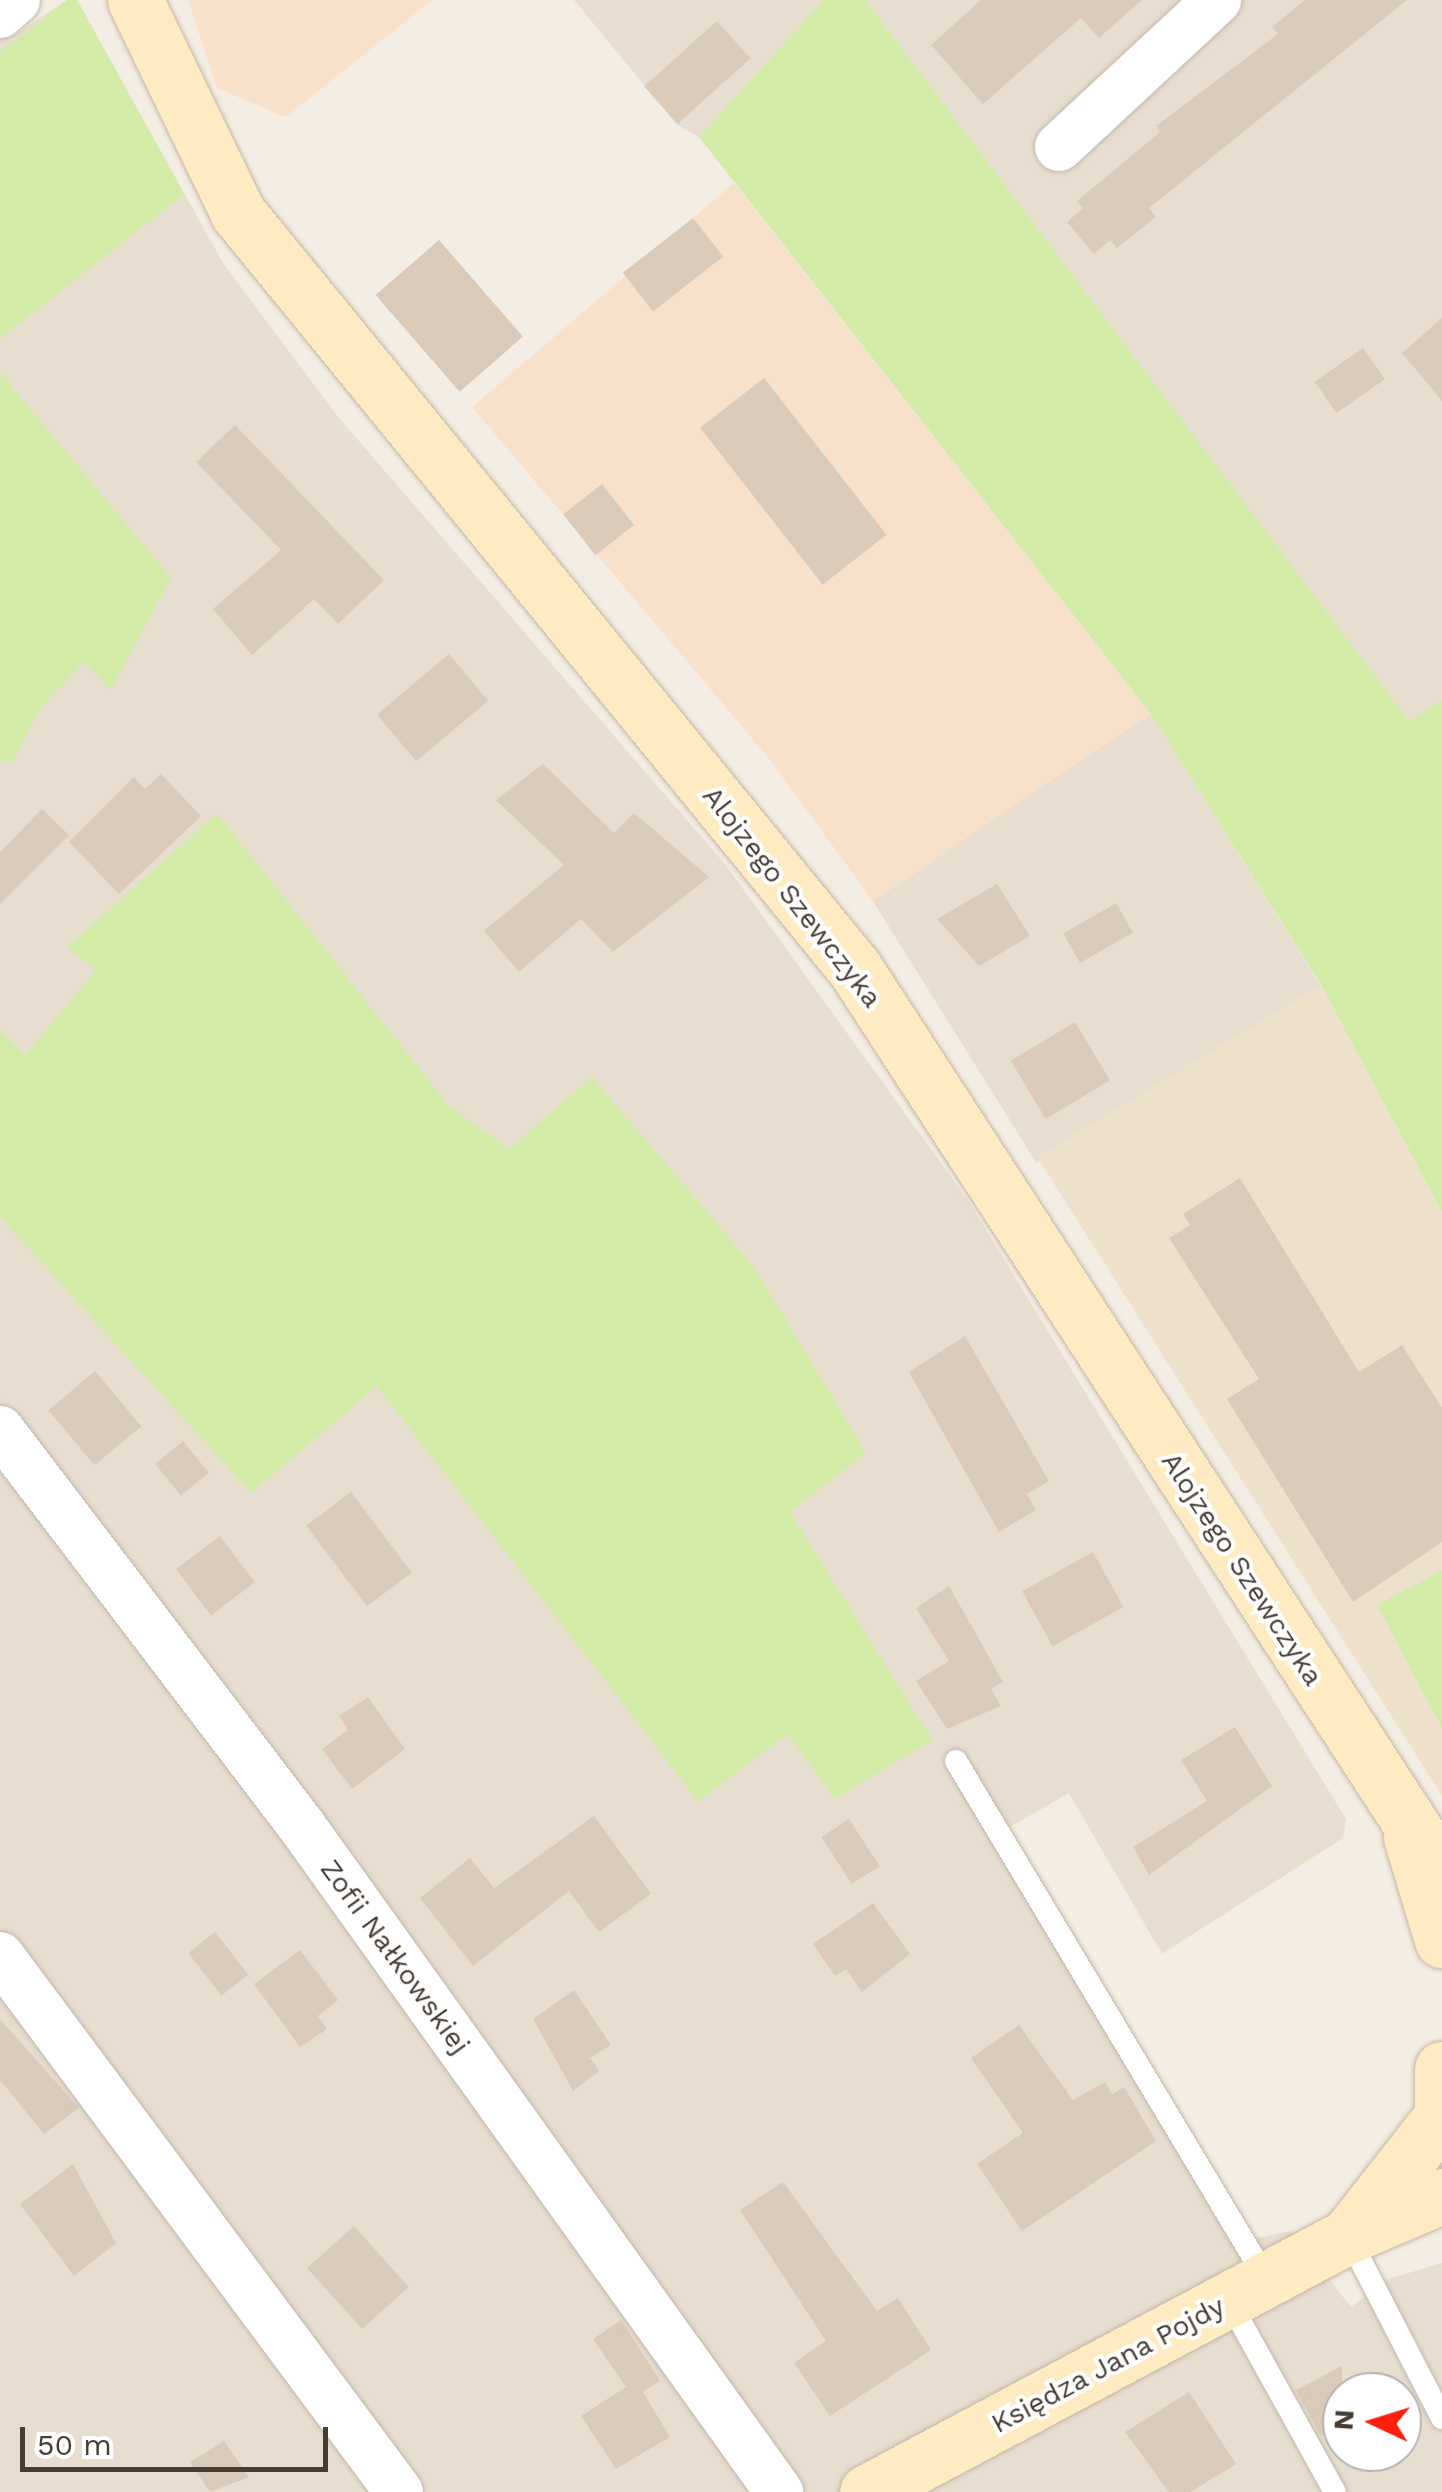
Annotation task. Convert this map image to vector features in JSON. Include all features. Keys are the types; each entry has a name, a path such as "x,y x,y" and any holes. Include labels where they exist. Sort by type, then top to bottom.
{"street":[{"path":"0,14 16,0"},
{"name":"Alojzego Szewczyka","path":"135,0 238,213 856,970 1408,1828 1442,1872"},
{"path":"1059,147 1217,0"},
{"name":"Zofii Nałkowskiej","path":"0,1430 301,1825 780,2492"},
{"name":"Alojzego Szewczyka","path":"1408,1828 1442,1940"},
{"path":"0,1956 399,2492"},
{"name":"Księdza Jana Pojdy","path":"1348,2236 1441,2106"},
{"name":"Księdza Jana Pojdy","path":"891,2486 1348,2236 1442,2196"}],"lane":[{"path":"956,1761 1248,2291 1335,2492"},
{"path":"1348,2236 1442,2418"}],"shaded area":[{"path":"67,0 77,0 223,263 339,418 725,864 969,1202 1346,1819 1343,1838 1162,1954 1069,1793 996,1835 1238,2242 1291,2231 1351,2307 1385,2280 1442,2263 1442,2492 0,2492 0,3 11,37"},
{"path":"188,0 432,0 286,117 217,88"},
{"path":"574,0 823,0 699,137 677,125"},
{"path":"865,0 1442,0 1442,700 1409,722"},
{"path":"734,183 1151,714 873,901 767,756 472,407"},
{"path":"1151,714 1321,985 1036,1163 867,892"},
{"path":"1321,985 1442,1212 1442,1796 1037,1157"}],"green space":[{"path":"67,0 77,0 184,194 0,339 0,52"},
{"path":"823,0 865,0 1409,721 1442,700 1442,1212 1321,985 1151,714 699,137"},
{"path":"0,372 171,578 111,690 84,662 41,707 12,762 0,761"},
{"path":"217,813 448,1105 509,1149 592,1077 754,1267 866,1453 790,1512 932,1740 835,1799 788,1734 698,1801 377,1386 251,1493 0,1217 0,1030 25,1055 96,970 67,947"},
{"path":"1442,1570 1442,1728 1377,1605"}],"building":[{"path":"981,0 1142,0 1099,38 1081,18 983,104 931,45"},
{"path":"1305,0 1407,0 1149,208 1156,217 1117,248 1110,240 1094,254 1067,222 1083,208 1077,201 1160,132 1156,126 1278,34 1272,27"},
{"path":"717,21 750,58 678,124 644,87"},
{"path":"693,218 723,257 653,311 623,273"},
{"path":"439,240 523,337 460,392 376,295"},
{"path":"1442,318 1442,401 1402,353"},
{"path":"1363,348 1385,379 1336,413 1315,382"},
{"path":"764,378 887,535 823,585 700,428"},
{"path":"235,425 384,580 338,624 314,599 252,655 213,609 281,550 196,462"},
{"path":"602,484 634,525 595,555 563,514"},
{"path":"449,654 488,701 416,761 377,714"},
{"path":"543,764 614,833 634,813 709,877 613,952 581,919 519,972 484,931 564,865 496,800"},
{"path":"161,774 201,816 119,894 69,842 134,777 145,789"},
{"path":"42,809 69,835 0,904 0,852"},
{"path":"997,884 1030,936 979,966 937,919"},
{"path":"1116,903 1133,932 1080,963 1063,934"},
{"path":"1075,1022 1110,1080 1046,1119 1011,1061"},
{"path":"1240,1178 1359,1372 1402,1345 1442,1408 1442,1542 1353,1602 1227,1399 1259,1379 1169,1238 1190,1225 1183,1214"},
{"path":"965,1336 1049,1481 1027,1494 1036,1510 999,1532 909,1372"},
{"path":"95,1371 141,1426 95,1465 48,1410"},
{"path":"183,1441 209,1473 181,1496 155,1464"},
{"path":"351,1492 412,1573 367,1606 306,1526"},
{"path":"220,1536 255,1582 211,1615 176,1569"},
{"path":"1093,1552 1124,1607 1053,1646 1022,1591"},
{"path":"949,1586 1003,1682 991,1689 1001,1706 947,1729 916,1681 949,1661 916,1608"},
{"path":"368,1697 405,1749 352,1789 322,1749 348,1730 339,1716"},
{"path":"1235,1727 1272,1786 1149,1875 1133,1847 1207,1801 1181,1760"},
{"path":"594,1816 651,1894 599,1932 569,1891 473,1966 420,1898 470,1858 494,1888"},
{"path":"849,1819 879,1866 852,1884 821,1837"},
{"path":"873,1903 910,1954 862,1992 846,1969 835,1976 813,1944"},
{"path":"215,1932 248,1975 221,1995 188,1953"},
{"path":"300,1950 338,2000 318,2016 327,2029 300,2047 254,1984"},
{"path":"574,1990 611,2045 590,2058 599,2071 573,2091 533,2019"},
{"path":"0,2019 79,2108 44,2134 0,2080"},
{"path":"1019,2025 1073,2100 1105,2082 1112,2094 1124,2087 1156,2141 1022,2231 977,2164 1023,2133 971,2058"},
{"path":"73,2164 116,2243 74,2276 20,2204"},
{"path":"783,2182 877,2311 898,2298 931,2350 830,2416 794,2363 826,2341 740,2210"},
{"path":"354,2226 409,2287 362,2329 307,2268"},
{"path":"621,2320 660,2381 643,2392 670,2437 616,2469 581,2416 626,2387 593,2339"},
{"path":"1322,2376 1321,2436 1296,2390"},
{"path":"1189,2392 1236,2464 1190,2492 1169,2492 1125,2432"},
{"path":"224,2441 249,2477 210,2492 190,2462"}]}
